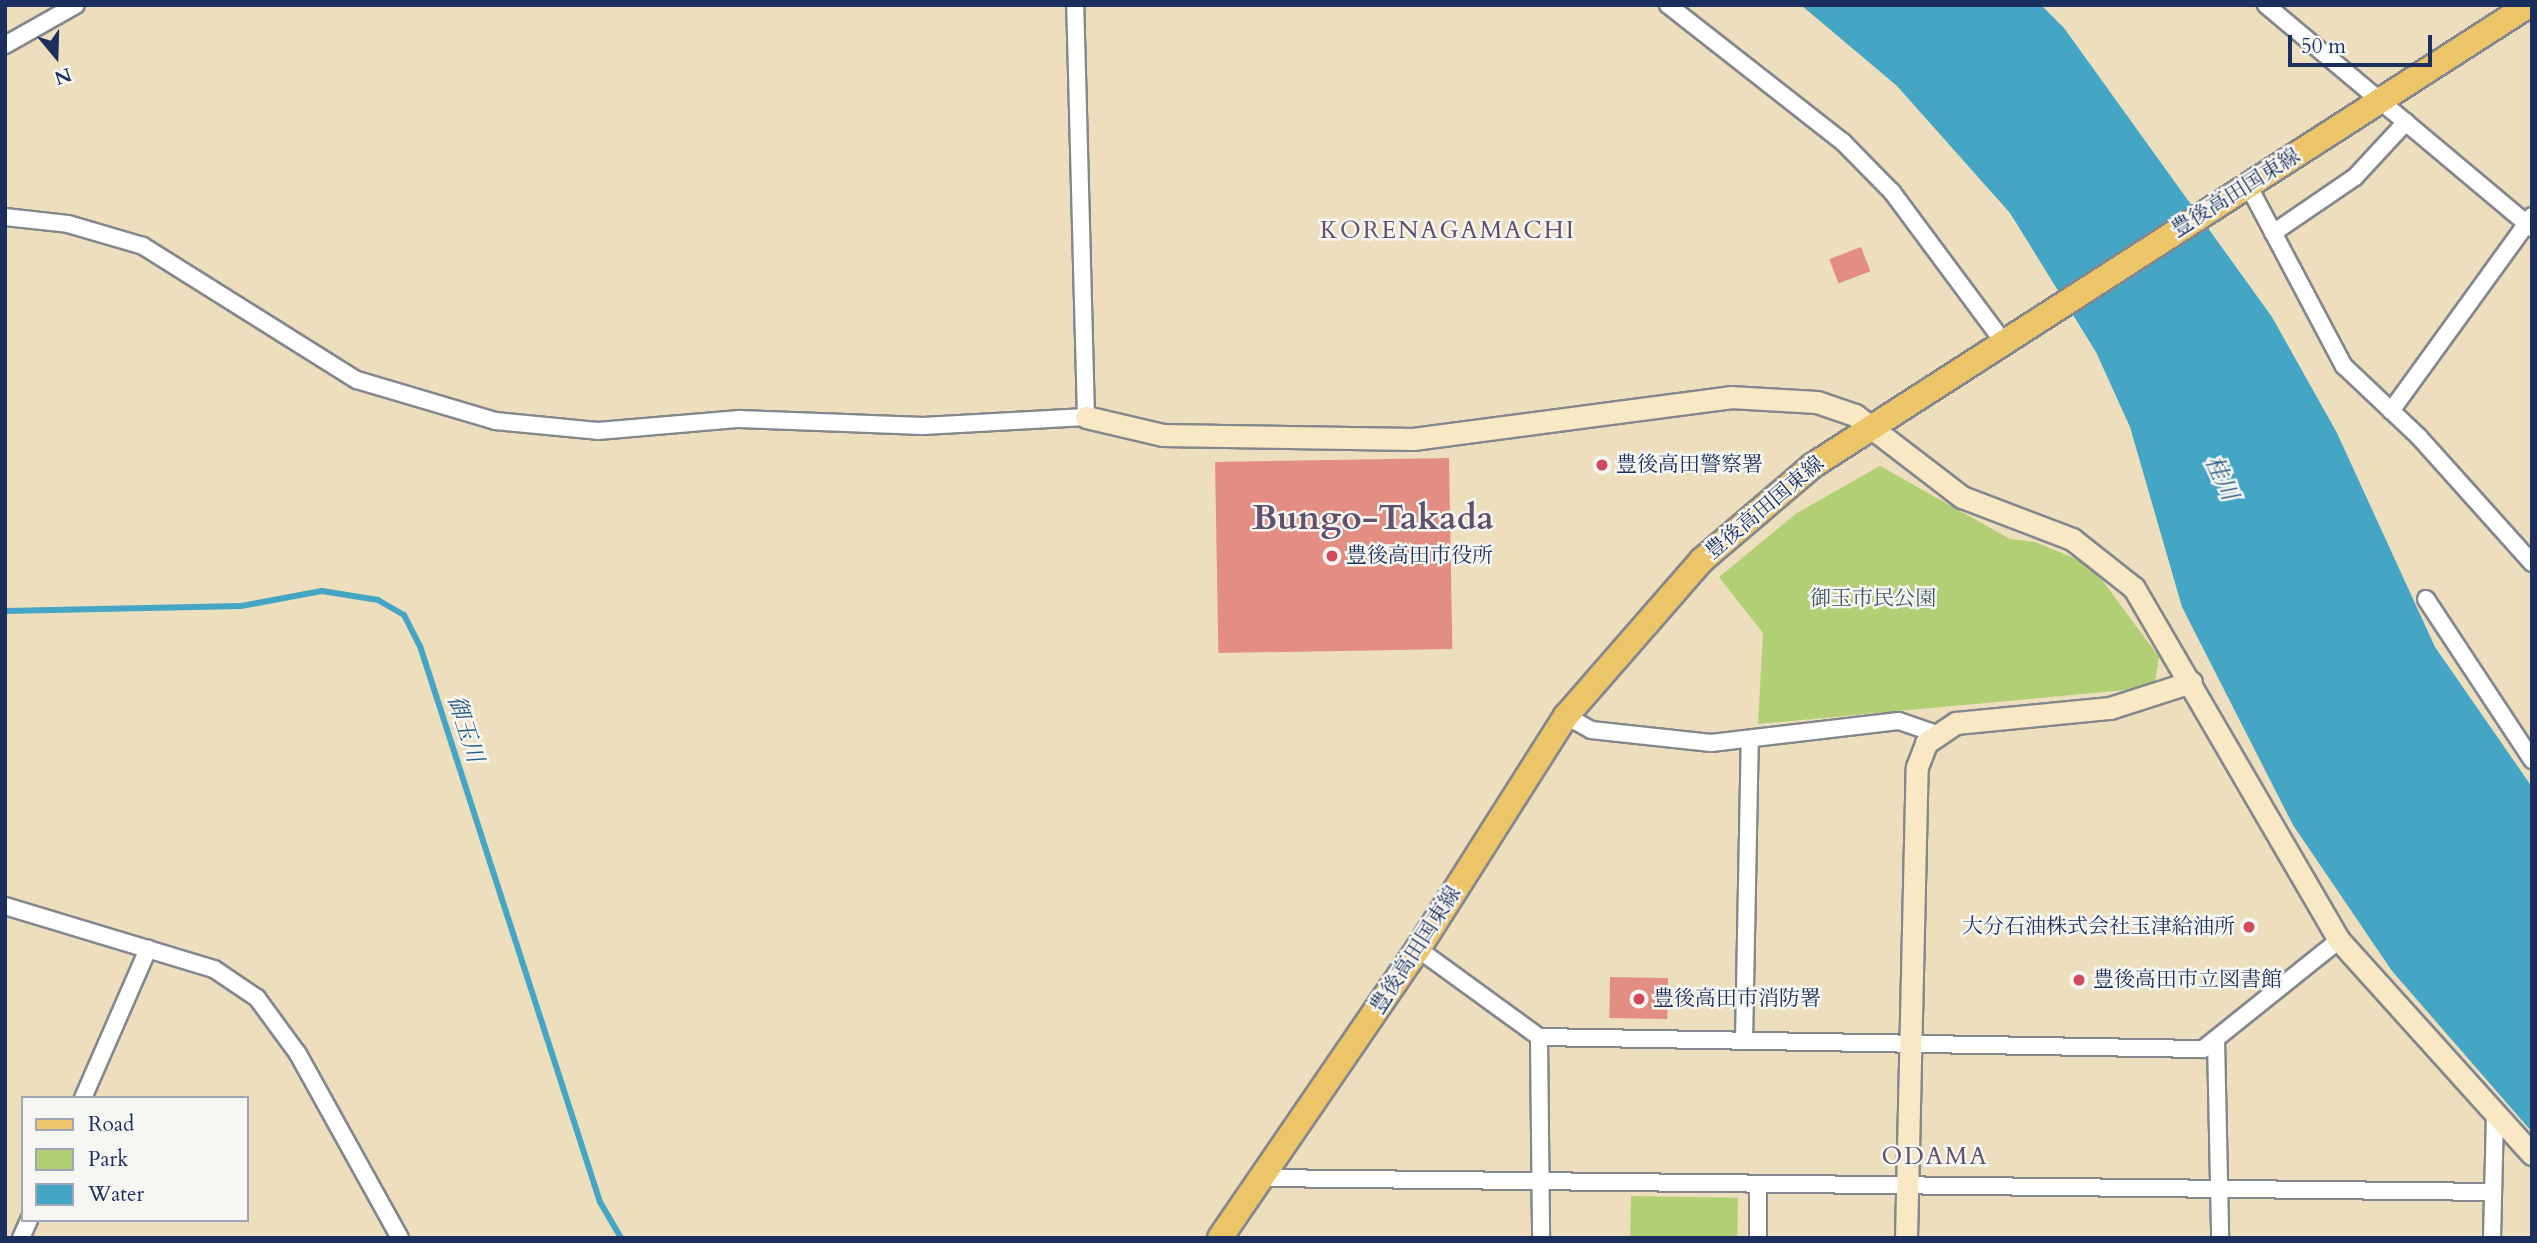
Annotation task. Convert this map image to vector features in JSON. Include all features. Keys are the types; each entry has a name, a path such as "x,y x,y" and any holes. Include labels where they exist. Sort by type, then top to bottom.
{"main road":[{"name":"豊後高田国東線","path":"1220,1238 1418,949 1566,716 1702,560 1812,466 2529,5"}],"street":[{"path":"5,45 76,5"},
{"path":"1075,5 1086,417"},
{"path":"1668,5 1752,68 1882,182 2004,343"},
{"path":"2266,5 2529,221 2391,411"},
{"path":"2273,233 2355,177 2406,122"},
{"path":"2248,185 2344,366 2391,411 2532,563"},
{"path":"5,217 68,223 143,246 358,380 483,419 598,431 739,419 923,426 1086,417 1163,435 1413,439 1730,397 1817,402 1874,426 1962,497 2093,551 2155,616 2339,940 2495,1118 2532,1154"},
{"path":"2427,599 2532,760"},
{"path":"1566,716 1591,730 1750,742 1899,721 1933,733 1970,719 2139,703 2191,682"},
{"path":"1906,1238 1906,1190 1916,1041 1917,767 1933,733"},
{"path":"1744,1041 1750,742"},
{"path":"5,906 214,969 257,998 298,1054 400,1238"},
{"path":"1418,949 1539,1037 1916,1041 2203,1049 2339,940"},
{"path":"84,1096 148,949"},
{"path":"1539,1037 1541,1238"},
{"path":"2216,1039 2220,1238"},
{"path":"2492,1238 2495,1118"},
{"path":"1262,1178 1540,1180 1906,1190 2493,1192"},
{"path":"1758,1187 1758,1238"}],"green space":[{"name":"御玉市民公園","path":"1880,466 2010,539 2035,542 2091,565 2159,657 2155,682 2147,688 1758,724 1763,633 1719,577 1797,513"},
{"path":"1631,1196 1738,1198 1737,1238 1630,1238"}],"water":[{"name":"桂川","path":"1801,5 2041,5 2064,28 2272,317 2337,433 2435,647 2532,787 2532,1132 2392,971 2293,825 2182,607 2130,427 2096,352 2010,213 1897,86"}],"building":[{"path":"1861,247 1870,271 1839,283 1829,259"},
{"name":"豊後高田市役所","path":"1449,458 1452,649 1218,653 1215,462"},
{"name":"豊後高田市消防署","path":"1610,977 1668,978 1667,1019 1609,1018"}],"waterway":[{"name":"御玉川","path":"5,611 241,606 322,591 378,600 404,615 420,646 600,1202 621,1238"}],"place":[{"name":"豊後高田警察署","path":"1602,465"},
{"name":"豊後高田市役所","path":"1332,556"},
{"name":"大分石油株式会社玉津給油所","path":"2249,927"},
{"name":"豊後高田市立図書館","path":"2079,980"},
{"name":"豊後高田市消防署","path":"1639,999"}],"district":[{"name":"KORENAGAMACHI","path":"1448,231"},
{"name":"Bungo-Takada","path":"1373,518"},
{"name":"ODAMA","path":"1935,1157"}]}
